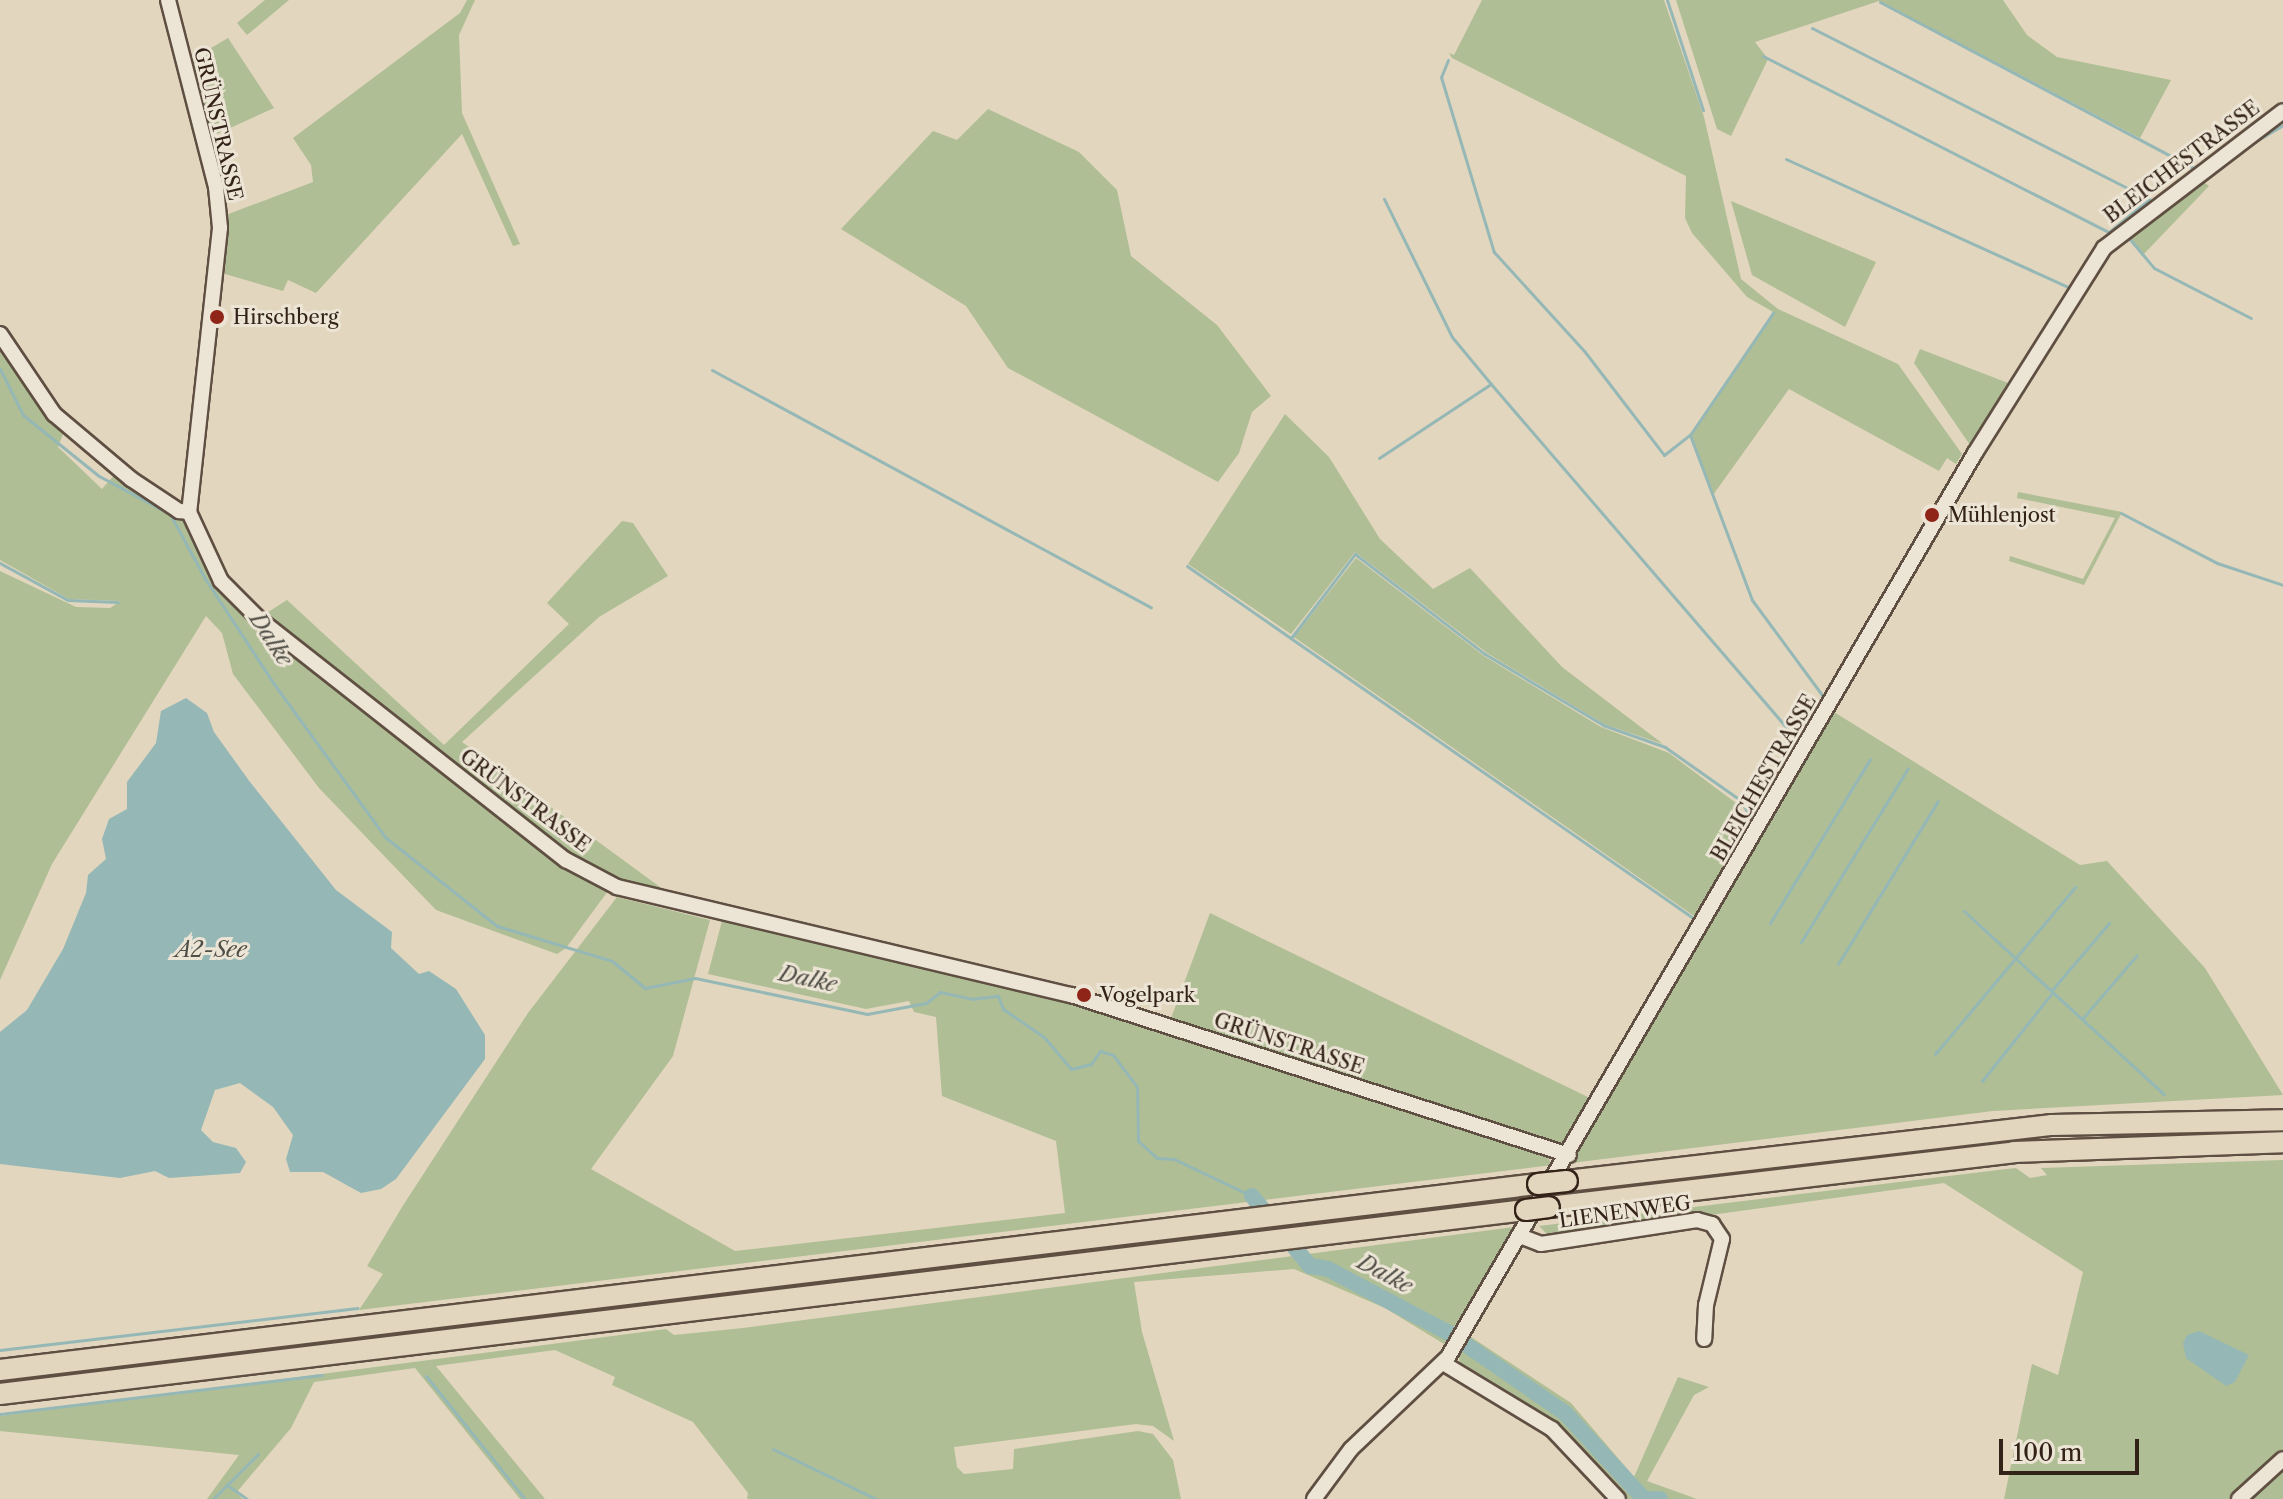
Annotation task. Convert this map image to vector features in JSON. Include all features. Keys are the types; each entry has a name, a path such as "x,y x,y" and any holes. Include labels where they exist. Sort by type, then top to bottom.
{"highway":[{"path":"0,1370 2052,1125 2283,1120"},
{"path":"0,1394 2014,1152 2283,1142"}],"street":[{"name":"GRÜNSTRASSE","path":"168,0 216,187 220,228 189,512 206,558 241,604 566,860 617,887 1071,995 1569,1155"},
{"name":"BLEICHESTRASSE","path":"1314,1499 1351,1449 1446,1360 1569,1155 1975,453 2104,248 2283,112"},
{"path":"0,334 54,414 131,479 179,511 189,512"},
{"name":"LIENENWEG","path":"1520,1236 1541,1244 1697,1220 1712,1224 1722,1239 1706,1305 1704,1339"},
{"path":"1446,1360 1552,1429 1618,1499"},
{"path":"2239,1499 2283,1459"}],"green space":[{"path":"265,0 289,0 247,35 237,23"},
{"path":"467,0 475,0 459,35 462,113 520,244 513,246 462,134 316,293 288,280 283,291 225,274 226,215 313,182 311,165 293,138 460,13"},
{"path":"1482,0 1664,0 1704,117 1741,279 1778,309 1898,364 1962,454 1956,464 1947,458 1939,471 1789,389 1713,495 1691,435 1775,313 1747,297 1692,233 1685,218 1686,176 1452,58 1449,53 1454,55"},
{"path":"1676,0 2003,0 2027,35 2057,57 2171,80 2140,138 1879,1 1755,42 1768,59 1731,136 1717,129"},
{"path":"228,38 274,108 208,138 189,61"},
{"path":"988,109 1079,152 1117,190 1131,256 1217,325 1271,396 1252,412 1239,453 1218,482 1008,368 966,306 841,229 933,131 957,140"},
{"path":"2202,181 2209,186 2142,256 2129,237"},
{"path":"1731,201 1876,262 1845,327 1752,275"},
{"path":"0,342 36,401 65,429 58,447 102,489 116,473 186,520 201,560 218,585 562,865 608,891 566,948 557,954 436,910 319,788 233,674 222,633 206,616 52,864 0,980 0,571 76,607 110,608 121,601 69,599 0,560"},
{"path":"1920,349 2008,383 1970,445 1914,363"},
{"path":"1285,414 1329,457 1380,539 1433,589 1470,568 1562,667 1663,744 1604,724 1487,653 1355,552 1291,634 1188,564"},
{"path":"2018,492 2122,512 2084,585 2009,561 2010,556 2083,579 2115,518 2017,498"},
{"path":"622,521 633,523 668,576 599,617 462,742 660,887 658,896 569,856 262,616 287,600 444,745 569,624 547,603"},
{"path":"1356,558 1484,656 1601,727 1669,753 1736,803 1750,822 1697,918 1294,637"},
{"path":"1834,712 2080,865 2107,861 2205,968 2283,1095 1993,1111 1571,1163"},
{"path":"617,897 710,920 673,1056 591,1169 735,1251 1065,1213 1056,1141 942,1096 936,1017 914,1012 909,1001 866,1009 708,974 722,921 1069,1001 1545,1152 1552,1165 359,1310 383,1274 367,1266 402,1207 528,1013"},
{"path":"1210,913 1592,1099 1566,1142 1552,1144 1170,1021"},
{"path":"2283,1160 2283,1451 2230,1499 2004,1499 2032,1364 2058,1375 2083,1272 1944,1183 1550,1237 1539,1226 2016,1168 2030,1178 2047,1175 2041,1168"},
{"path":"1514,1227 1444,1344 1385,1308 1294,1269 1134,1282 1142,1332 1174,1441 1153,1426 1136,1424 954,1447 957,1467 964,1474 1013,1469 1014,1449 1138,1431 1153,1434 1173,1460 1181,1499 747,1499 748,1493 693,1422 612,1385 615,1377 555,1350 436,1366 545,1499 520,1499 415,1368 314,1382 291,1428 236,1493 243,1499 207,1499 239,1455 0,1431 0,1416 666,1329 674,1335 743,1328"},
{"path":"1471,1337 1571,1403 1634,1477 1678,1377 1709,1387 1694,1395 1647,1481 1697,1499 1625,1499 1606,1478 1460,1366 1459,1356"},
{"path":"2283,1469 2283,1499 2248,1499 2274,1476"}],"water":[{"name":"A2-See","path":"186,698 207,713 214,732 250,782 336,890 392,932 391,948 419,974 429,971 456,989 485,1035 485,1059 396,1179 381,1189 361,1193 323,1172 290,1172 286,1159 293,1135 273,1107 240,1083 215,1090 201,1130 213,1142 236,1148 246,1162 240,1173 169,1178 155,1171 120,1178 0,1164 0,1032 27,1010 63,949 86,893 88,875 106,859 102,839 109,819 127,809 127,782 156,743 161,711"},
{"path":"2199,1331 2249,1355 2235,1382 2226,1386 2186,1358 2183,1343 2187,1335"}],"waterway":[{"path":"1667,0 1703,110"},
{"path":"1880,2 2194,168 2250,127"},
{"path":"1812,28 2149,199 2109,232 2071,288"},
{"path":"1763,56 2109,232"},
{"path":"1448,60 1441,77 1494,252 1585,352 1664,455 1690,435 1752,600 1825,699"},
{"path":"2253,143 2283,125"},
{"path":"1786,159 2071,288 2040,337"},
{"path":"1379,458 1491,384 1452,337 1384,199"},
{"path":"2128,237 2154,268 2251,318"},
{"path":"1690,435 1773,313"},
{"name":"Dalke","path":"0,369 23,415 99,476 170,514 204,577 274,684 385,837 497,926 612,961 645,988 695,978 867,1014 926,1003 940,992 972,999 998,996 1003,1009 1044,1037 1071,1069 1091,1064 1100,1051 1113,1055 1137,1087 1138,1141 1157,1158 1174,1159 1252,1196"},
{"path":"712,370 1151,607"},
{"path":"1491,384 1800,743"},
{"path":"2121,513 2217,563 2283,585"},
{"path":"1291,638 1355,554 1485,654 1603,725 1665,747 1740,800 1754,822"},
{"path":"0,563 68,600 118,602"},
{"path":"1187,566 1696,920"},
{"path":"1770,923 1870,759"},
{"path":"1801,942 1908,768"},
{"path":"1838,964 1938,801"},
{"path":"1935,1054 2075,887"},
{"path":"1964,911 2164,1094"},
{"path":"2052,990 2109,923"},
{"path":"2082,1019 2137,955"},
{"path":"1982,1081 2052,993"},
{"name":"Dalke","path":"1252,1196 1310,1266 1328,1269 1449,1333 1565,1413 1644,1499"},
{"path":"0,1350 358,1308"},
{"path":"0,1414 322,1375"},
{"path":"426,1376 525,1499"},
{"path":"1351,1439 1363,1428"},
{"path":"773,1449 876,1499"},
{"path":"1305,1499 1341,1451"},
{"path":"213,1499 258,1454"},
{"path":"227,1485 247,1499"},
{"name":"Dalke","path":"1651,1499 1660,1499"}],"place":[{"name":"Hirschberg","path":"217,317"},
{"name":"Mühlenjost","path":"1932,515"},
{"name":"Vogelpark","path":"1084,995"}]}
